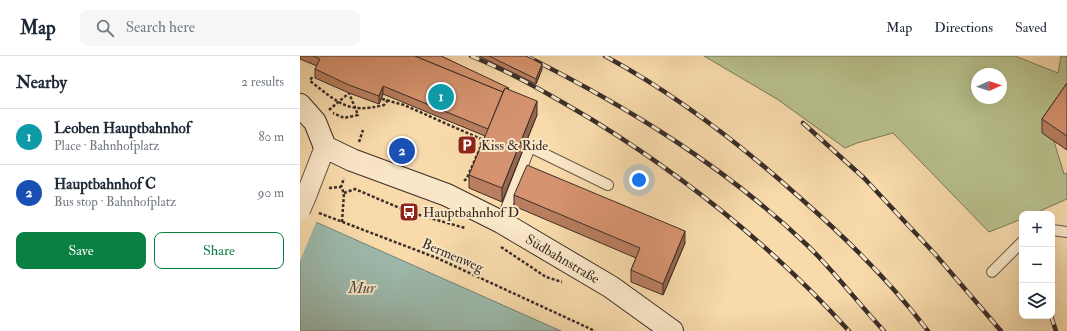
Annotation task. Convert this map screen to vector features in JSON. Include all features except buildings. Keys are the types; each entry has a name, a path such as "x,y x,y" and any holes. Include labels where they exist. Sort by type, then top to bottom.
{"main road":[{"path":"300,105 314,122 326,147"},
{"name":"Südbahnstraße","path":"326,147 352,160 455,188 500,222 611,288 672,331"}],"street":[{"path":"307,206 326,147"}],"lane":[{"path":"500,222 530,147 608,185"},
{"path":"1055,230 1067,232"},
{"path":"992,272 1019,245"}],"path":[{"path":"312,77 310,81 338,102 356,109 384,105 388,100"},
{"path":"349,94 356,109 358,116 340,118 330,110 349,94"},
{"path":"382,99 388,100 481,139 481,146 467,178 455,188"},
{"path":"362,130 363,134"},
{"path":"342,222 344,193 356,189 409,212 468,229"},
{"name":"Bermenweg","path":"307,206 342,222 437,258 596,331"}],"green space":[{"path":"704,56 1015,56 1058,73 1061,56 1067,56 1067,97 1053,138 1064,174 1067,173 1067,199 1040,211 1019,211 1019,220 989,232 893,133 845,148 777,99"}],"water":[{"name":"Mur","path":"300,215 561,331 300,331"}],"pier":[{"path":"300,213 317,220 300,261"}],"railway":[{"path":"471,56 517,77 562,102 591,119 661,165 695,190 760,243 791,271 849,331"},
{"path":"526,56 638,117 709,164 742,189 807,245 827,265 884,331"},
{"path":"605,56 656,86 706,120 776,176 833,227 883,277 928,331"},
{"path":"803,123 864,178 935,254 1001,331"},
{"path":"1052,319 1056,331"}],"place":[{"name":"Leoben Hauptbahnhof","path":"441,97"},
{"name":"Kiss & Ride","path":"467,145"},
{"name":"Hauptbahnhof C","path":"402,151"},
{"name":"Hauptbahnhof D","path":"409,212"}]}
